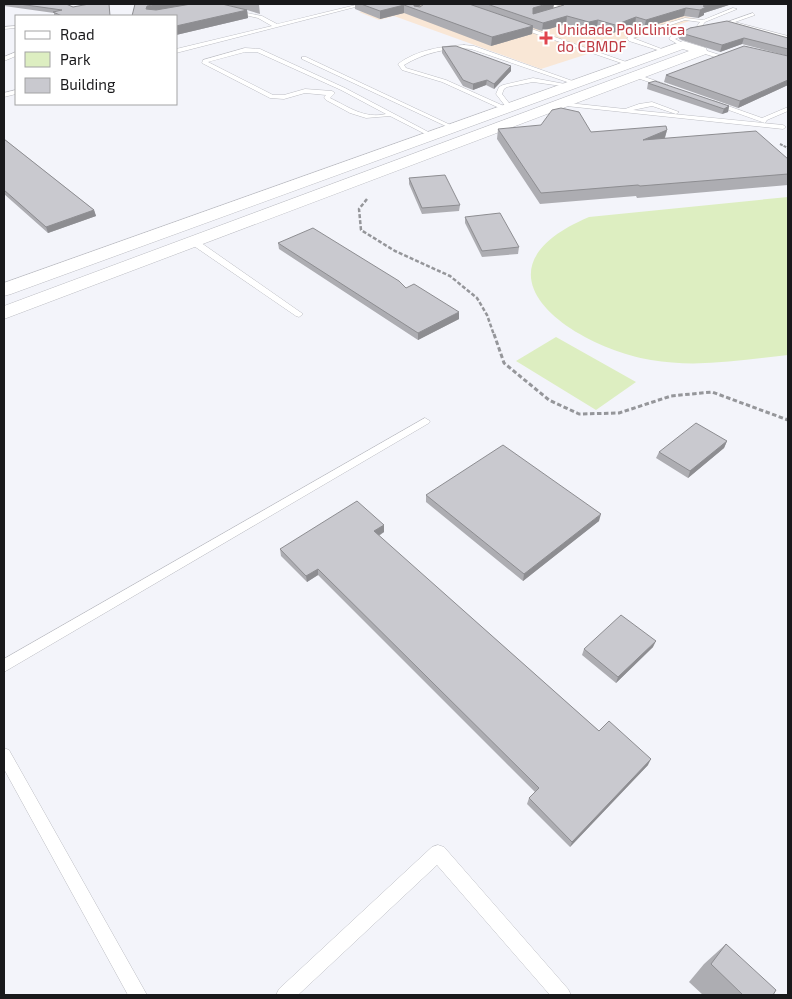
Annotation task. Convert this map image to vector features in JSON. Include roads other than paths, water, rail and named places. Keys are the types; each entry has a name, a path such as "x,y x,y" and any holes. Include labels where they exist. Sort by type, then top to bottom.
{"street":[{"path":"4,290 454,128 505,113 558,104 672,53 706,55"},
{"path":"4,314 320,193 505,113 575,85 634,70"},
{"path":"300,184 320,193"},
{"path":"45,276 60,292"}],"lane":[{"path":"266,4 271,4"},
{"path":"178,50 365,4"},
{"path":"542,17 559,11 558,7 553,4"},
{"path":"226,9 260,17 276,26"},
{"path":"735,9 703,21 685,19 634,34 630,38 631,40 672,53 672,39 674,36 698,27 713,27 753,14"},
{"path":"698,27 703,21"},
{"path":"730,22 788,38"},
{"path":"510,24 634,70 672,88"},
{"path":"505,113 461,87 419,71 404,68 401,64 441,49 464,45 472,46 575,85"},
{"path":"343,90 329,94 305,91 284,97 272,97 205,63 205,61 245,50 258,50 343,90 392,114 433,136"},
{"path":"706,55 718,56 727,52"},
{"path":"706,55 718,56"},
{"path":"304,58 454,128"},
{"path":"505,113 500,94 502,87 513,82 533,80 575,85"},
{"path":"329,94 328,99 366,118 392,114"},
{"path":"708,101 786,128"},
{"path":"626,110 643,103 650,103 691,118"},
{"path":"558,104 786,128"},
{"path":"762,120 788,109"},
{"path":"194,242 300,314"},
{"path":"4,666 425,420"},
{"path":"4,755 138,995"},
{"path":"285,995 438,853 562,995"}],"place":[{"name":"Unidade Policlinica do CBMDF","path":"546,38"}]}
